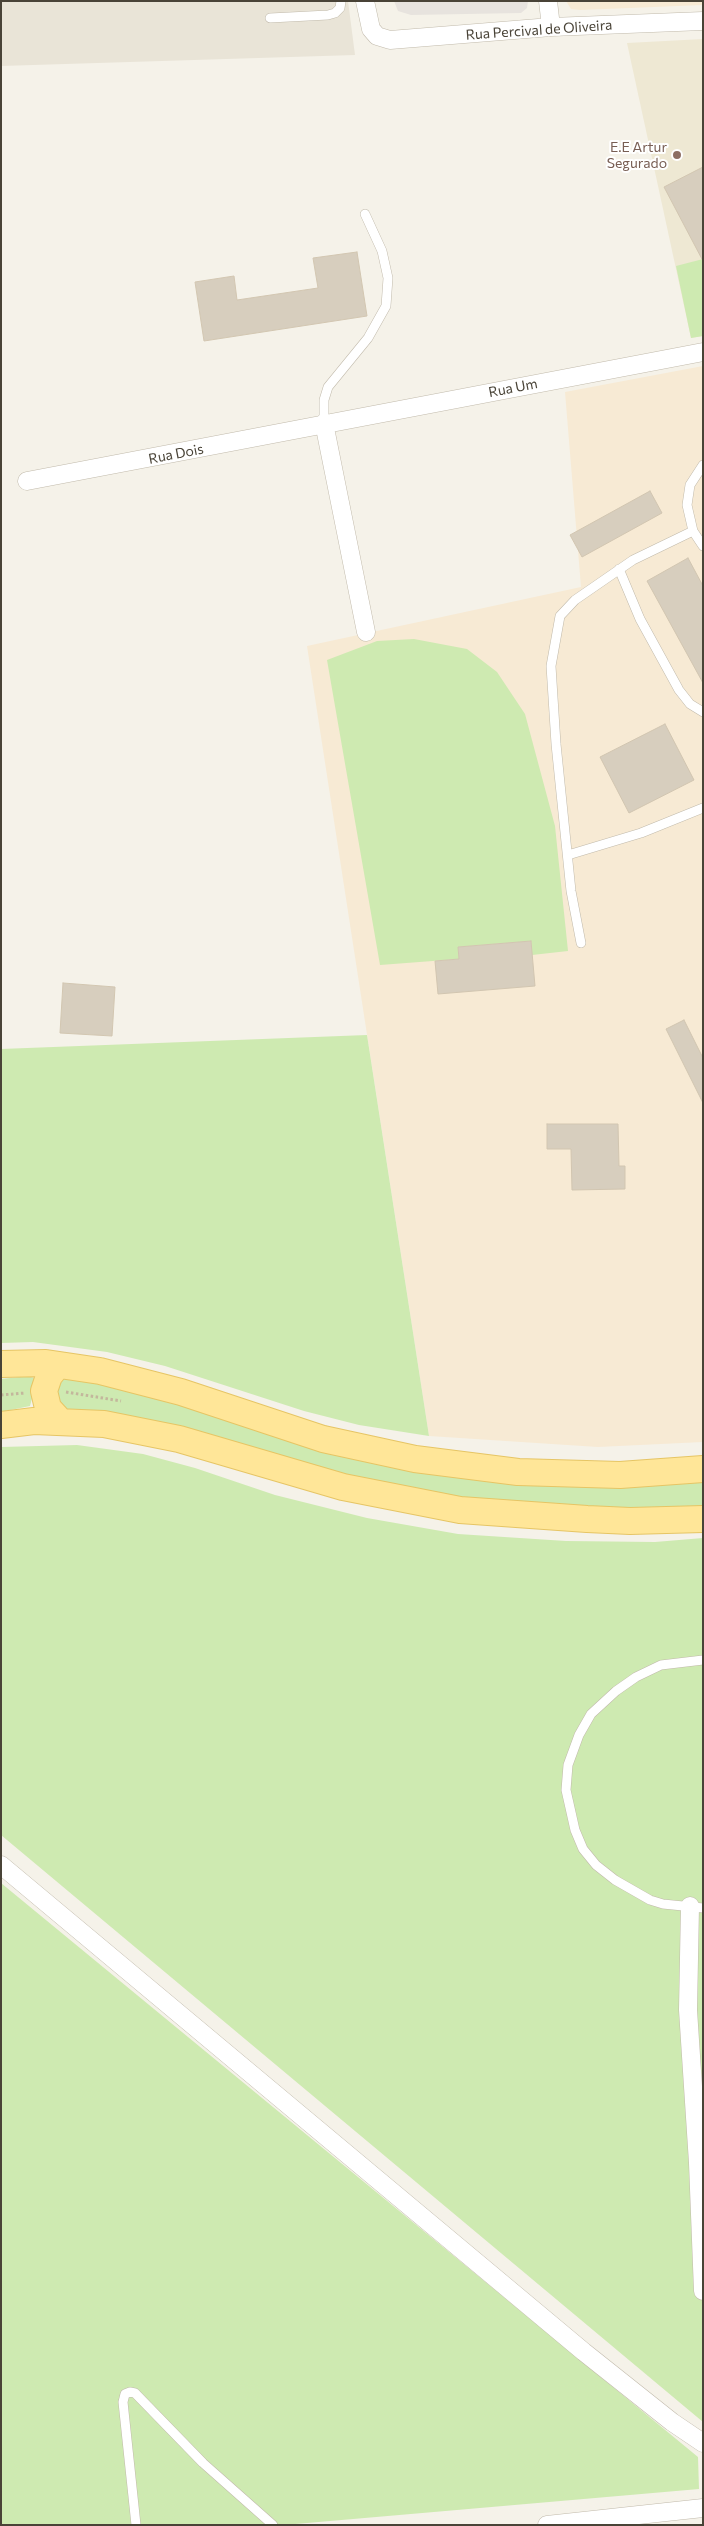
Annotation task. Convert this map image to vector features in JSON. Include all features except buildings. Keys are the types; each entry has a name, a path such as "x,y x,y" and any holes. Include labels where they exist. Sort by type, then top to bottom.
{"main road":[{"path":"1,1364 58,1365 100,1371 181,1392 322,1439 415,1459 527,1472 620,1475 703,1469"},
{"path":"58,1365 49,1376 44,1391 48,1408 60,1421"},
{"path":"1,1425 60,1421 104,1424 179,1439 343,1487 460,1510 587,1520 703,1519"}],"street":[{"name":"Rua Percival de Oliveira","path":"365,1 368,23 377,36 384,39 399,40 551,27 703,21"},
{"path":"548,1 551,27"},
{"name":"Rua Um","path":"324,423 703,352"},
{"path":"324,423 366,632"},
{"name":"Rua Dois","path":"27,481 185,452 324,423"},
{"path":"1,1865 584,2352 672,2422 703,2442"},
{"path":"696,1907 688,2010 698,2164 703,2291"},
{"path":"547,2525 703,2508"}],"lane":[{"path":"270,18 328,15 335,13 340,8 341,1"},
{"path":"324,423 324,400 328,387 368,338 386,306 388,278 382,251 365,214"},
{"path":"703,465 690,485 687,505 693,531 703,546"},
{"path":"581,943 568,855 556,744 552,676 560,616 575,600 619,569 693,531"},
{"path":"619,569 640,619 679,690 690,704 703,712"},
{"path":"568,855 641,833 703,808"},
{"path":"696,1907 663,1904 650,1900 615,1880 596,1865 583,1849 575,1830 566,1790 568,1765 579,1735 591,1714 616,1691 636,1677 661,1665 703,1660"},
{"path":"136,2525 123,2402 125,2394 130,2392 135,2393 203,2463 273,2525"}],"shaded area":[{"path":"1,1 348,1 355,55 1,66"},
{"path":"394,1 528,1 527,8 521,13 411,15 398,11"},
{"path":"566,1 703,1 703,5 580,10 571,9"},
{"name":"E.E Artur Segurado","path":"703,39 703,336 691,338 627,43"},
{"path":"703,366 703,1442 598,1447 429,1436 307,646 581,587 565,392"}],"green space":[{"path":"703,259 703,336 691,338 676,266"},
{"path":"414,639 467,649 497,672 525,714 555,826 568,951 532,955 531,941 458,947 459,959 380,965 327,660 377,641"},
{"path":"367,1035 429,1436 359,1425 304,1411 165,1366 107,1352 33,1342 1,1343 1,1049"},
{"path":"28,1376 37,1379 30,1406 1,1412 1,1379"},
{"path":"62,1376 94,1380 303,1442 703,1476 703,1508 574,1509 432,1497 121,1417 58,1408 56,1381"},
{"path":"77,1445 143,1454 195,1468 275,1495 367,1518 458,1534 566,1541 655,1542 703,1538 703,2422 1,1835 1,1447"},
{"path":"1,1883 698,2457 699,2489 284,2525 1,2525"}],"place":[{"name":"E.E Artur Segurado","path":"677,155"}]}
